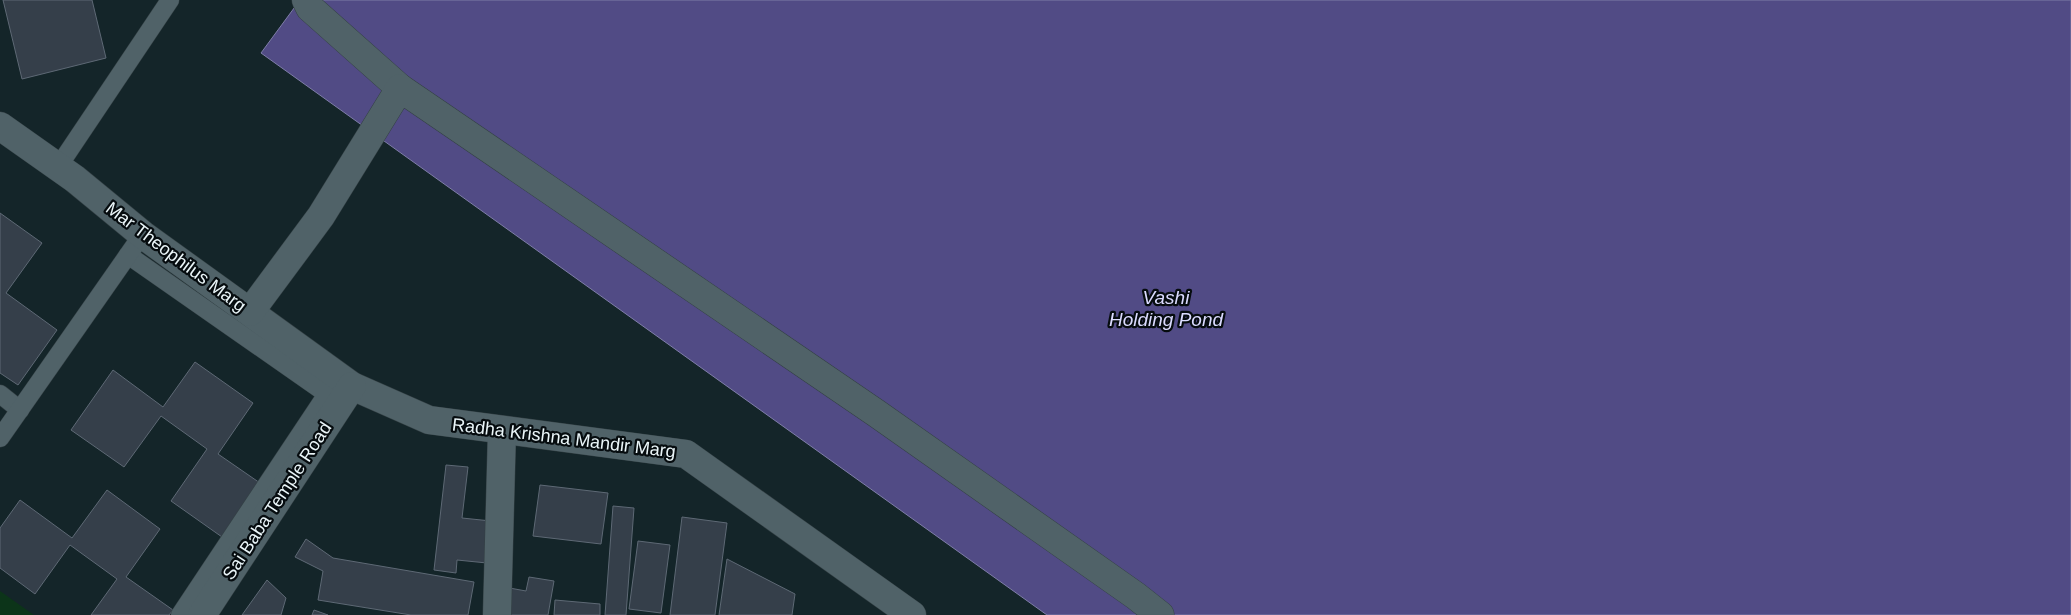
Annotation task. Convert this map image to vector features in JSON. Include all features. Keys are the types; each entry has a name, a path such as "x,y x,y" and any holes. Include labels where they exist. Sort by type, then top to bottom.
{"street":[{"path":"306,0 310,8 400,88 876,413 1136,596 1160,615"},
{"path":"250,312 321,216 400,88"},
{"name":"Mar Theophilus Marg","path":"0,126 58,167 136,245 250,312 352,386"},
{"name":"Radha Krishna Mandir Marg","path":"352,386 429,420 686,454 912,615"},
{"name":"Sai Baba Temple Road","path":"202,615 352,386"},
{"path":"497,615 502,430"}],"lane":[{"path":"58,167 170,0"},
{"path":"0,438 136,245 327,394 180,615"},
{"path":"0,394 20,410"}],"green space":[{"path":"0,591 34,615 0,615"}],"water":[{"name":"Vashi Holding Pond","path":"300,0 2071,0 2071,615 1047,615 261,53"}],"building":[{"path":"3,0 92,0 106,58 22,79"},
{"path":"0,213 42,243 6,293 57,330 18,385 0,373"},
{"path":"195,362 253,403 218,454 260,483 222,537 171,501 207,449 161,416 124,467 71,430 113,370 163,407"},
{"path":"446,465 468,467 462,518 491,521 487,563 457,560 456,573 434,570"},
{"path":"540,485 608,493 601,544 533,536"},
{"path":"107,490 160,529 126,577 173,610 169,615 91,615 117,579 70,545 35,594 0,568 0,528 20,500 72,538"},
{"path":"613,506 634,508 626,615 605,615"},
{"path":"682,517 727,523 715,615 670,615"},
{"path":"306,539 333,558 474,582 468,615 411,615 318,600 323,571 295,557"},
{"path":"638,541 670,545 661,613 629,609"},
{"path":"727,559 795,594 792,615 719,615"},
{"path":"529,577 554,581 548,615 500,615 504,587 526,591"},
{"path":"267,580 286,598 281,615 242,615"},
{"path":"555,600 600,604 600,615 554,615"},
{"path":"314,610 328,615 312,615"}]}
